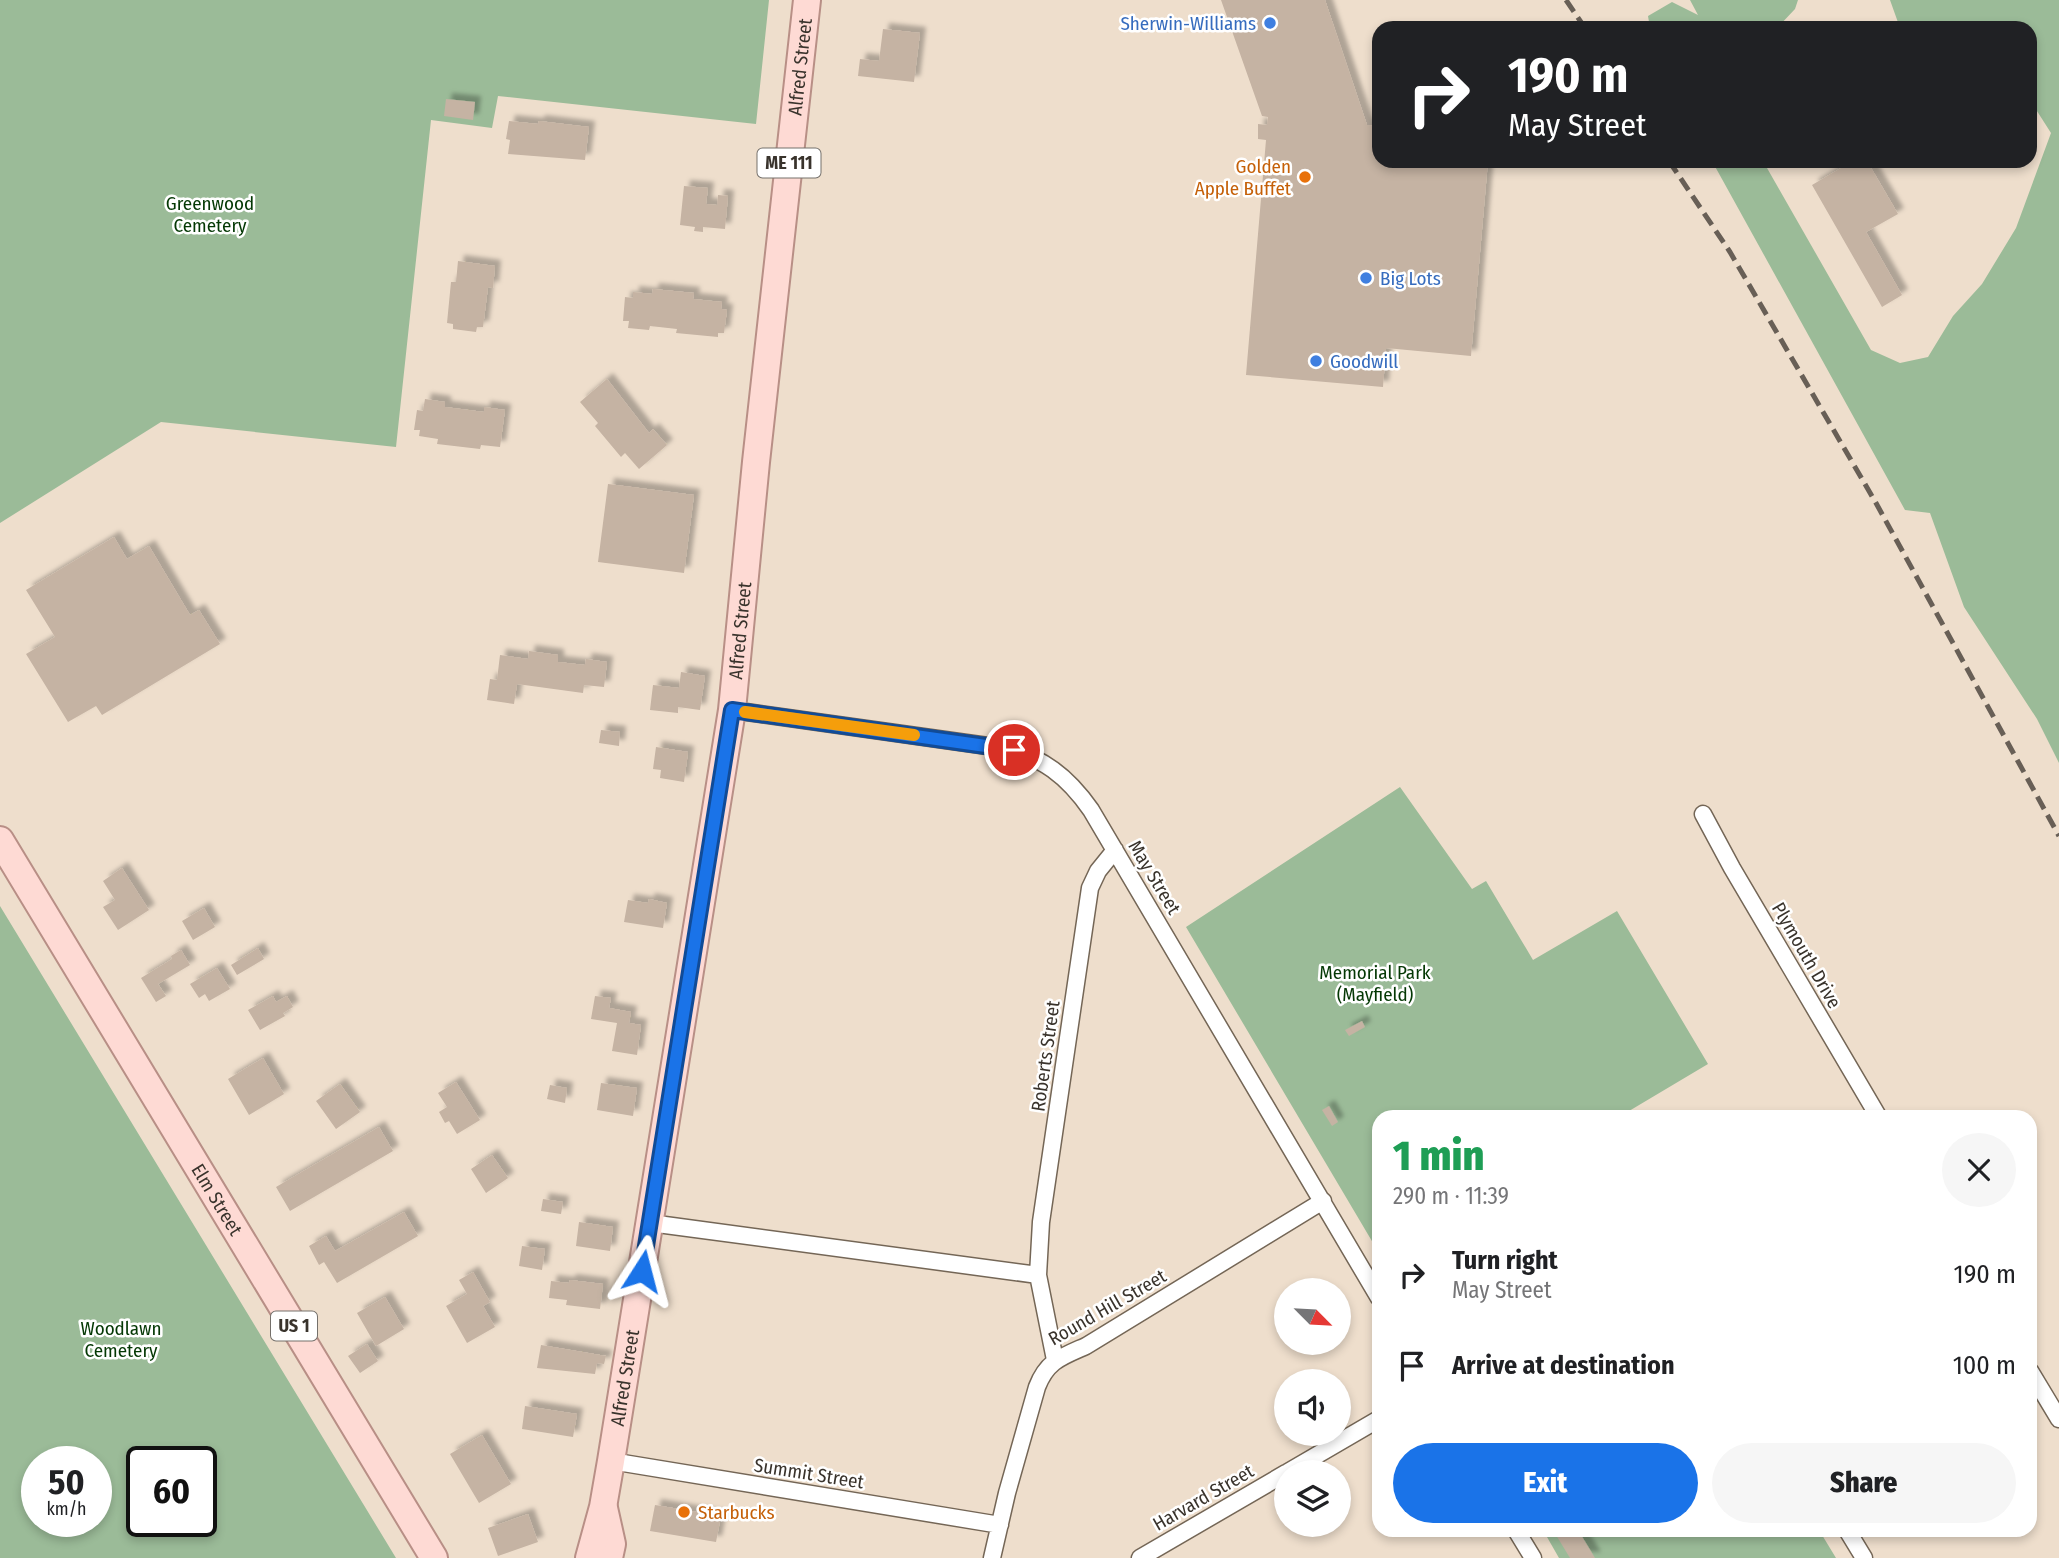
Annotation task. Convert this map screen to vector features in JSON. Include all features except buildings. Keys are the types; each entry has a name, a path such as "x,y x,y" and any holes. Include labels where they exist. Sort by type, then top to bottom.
{"main road":[{"name":"Alfred Street","path":"589,1558 603,1507 611,1461 732,710 756,462 807,0"},
{"name":"Elm Street","path":"0,840 434,1558"},
{"name":"Alfred Street","path":"603,1507 612,1544 609,1558"}],"street":[{"name":"May Street","path":"732,710 986,745 1022,753 1042,761 1073,786 1115,850 1372,1286"},
{"name":"Plymouth Drive","path":"1703,814 1874,1110"},
{"name":"Roberts Street","path":"1055,1360 1038,1275 1041,1222 1090,888 1098,871 1115,850"},
{"name":"Round Hill Street","path":"992,1558 1043,1372 1055,1360 1086,1346 1322,1201"},
{"path":"650,1223 1038,1275"},
{"path":"2037,1383 2059,1419"},
{"name":"Harvard Street","path":"1308,1460 1372,1423"},
{"name":"Summit Street","path":"611,1461 999,1525"},
{"name":"Harvard Street","path":"1140,1558 1274,1480"},
{"path":"1520,1537 1533,1558"},
{"path":"1851,1537 1864,1558"}],"green space":[{"name":"Greenwood Cemetery","path":"0,0 769,0 756,124 498,96 492,128 431,120 396,447 161,422 0,523"},
{"path":"1690,0 1798,0 1795,9 1784,21 1649,21 1648,16 1672,2 1698,15"},
{"path":"1890,0 2059,0 2059,763 2037,719 1964,607 1930,513 1905,510 1716,168 1767,168 1871,350 1900,363 1928,357 1953,316 1982,284 2016,228 2051,133 2037,111 2037,21 1898,21"},
{"name":"Memorial Park (Mayfield)","path":"1400,787 1472,889 1486,881 1533,960 1617,911 1708,1064 1631,1110 1372,1110 1372,1241 1186,927"},
{"name":"Woodlawn Cemetery","path":"0,906 396,1558 0,1558"},
{"path":"1547,1537 1823,1537 1836,1558 1559,1558"}],"railway":[{"path":"1566,0 1580,21"},
{"path":"1674,168 1730,252 1876,503 2059,836"}],"slow traffic":[{"path":"745,712 914,735"}],"place":[{"name":"Sherwin-Williams","path":"1270,23"},
{"name":"Golden Apple Buffet","path":"1305,177"},
{"name":"Big Lots","path":"1366,278"},
{"name":"Goodwill","path":"1316,361"},
{"name":"Starbucks","path":"684,1512"}],"route":[{"path":"642,1271 732,710 1014,750"}]}
